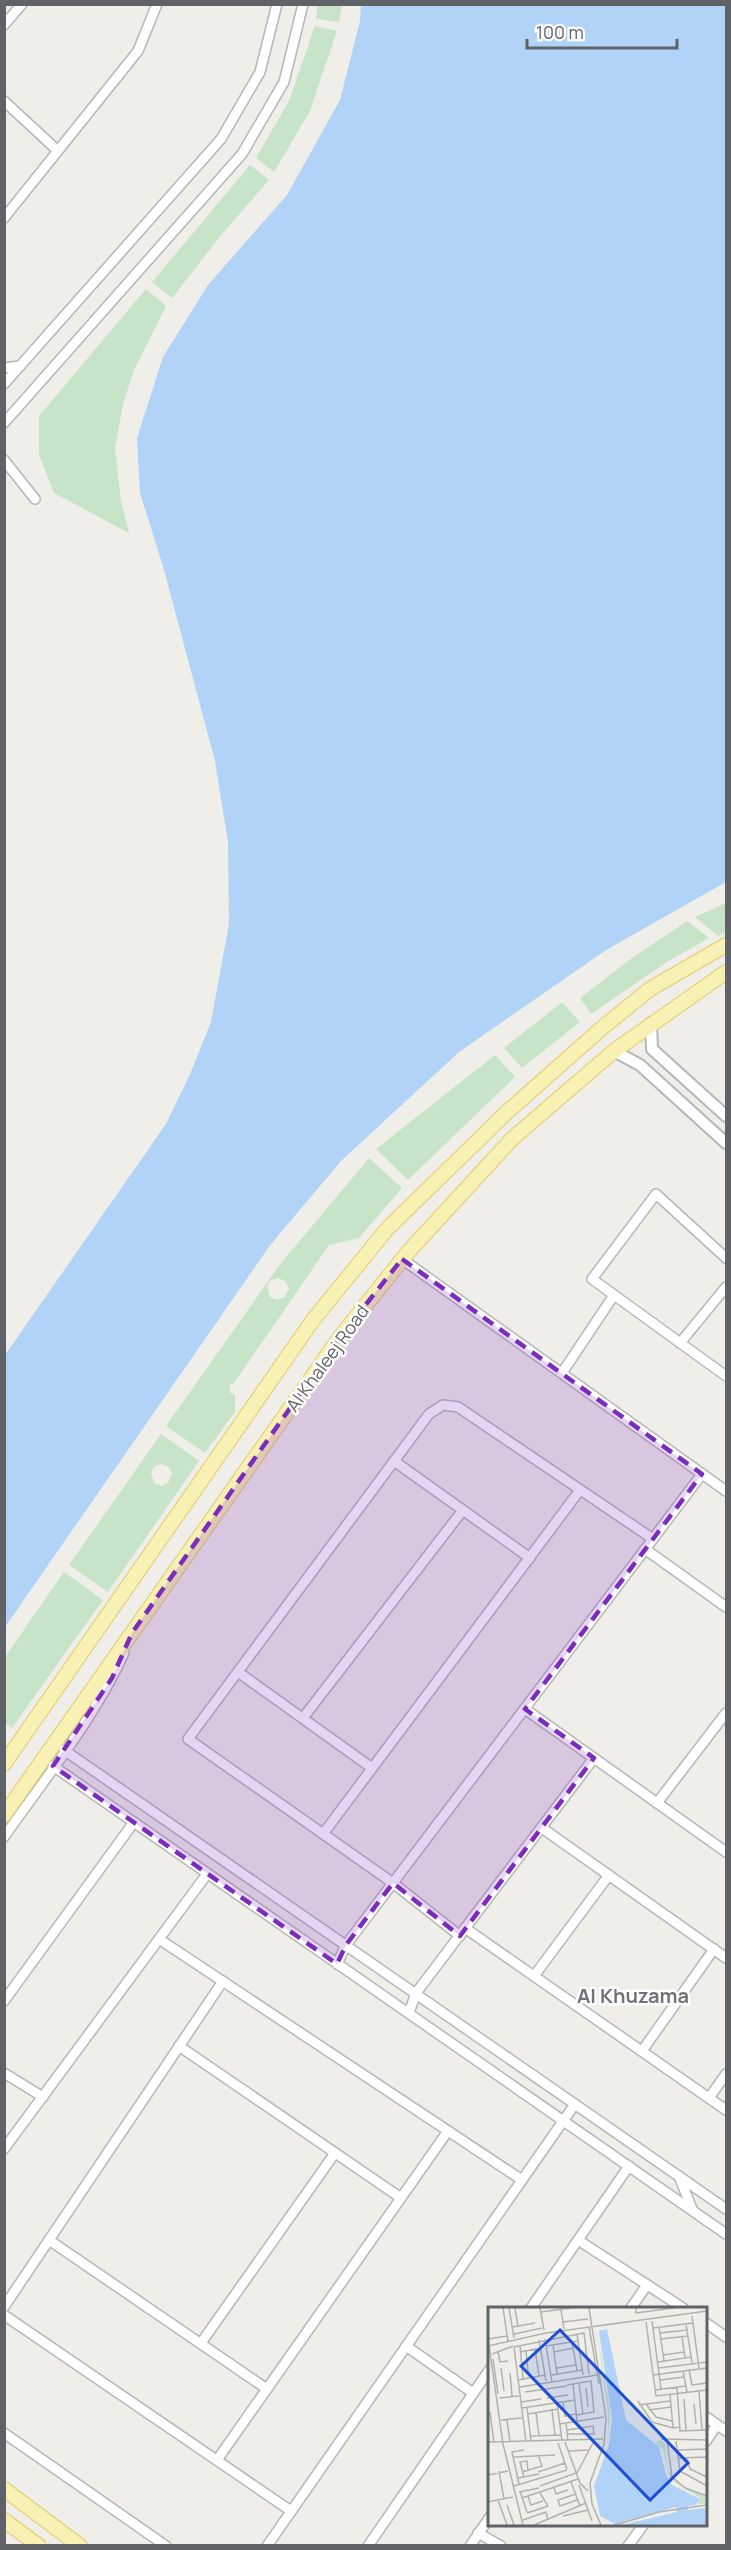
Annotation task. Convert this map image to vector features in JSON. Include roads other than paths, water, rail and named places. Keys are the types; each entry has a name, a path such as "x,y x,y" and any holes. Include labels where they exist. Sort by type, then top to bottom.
{"main road":[{"name":"Al Khaleej Road","path":"4,1764 314,1320 387,1228 506,1113 602,1028 650,989 726,945"},
{"name":"Al Khaleej Road","path":"4,1815 340,1337 402,1259 513,1138 614,1051 726,972"},
{"path":"4,2489 80,2546"},
{"path":"4,2520 39,2546"}],"street":[{"path":"6,21 22,4"},
{"path":"4,218 138,51 157,4"},
{"path":"4,384 221,139 260,72 277,4"},
{"path":"4,423 242,154 284,82 303,4"},
{"path":"4,101 58,151"},
{"path":"4,368 20,366"},
{"path":"4,460 35,499"},
{"path":"651,1023 651,1048 726,1116"},
{"path":"614,1051 640,1065 726,1143"},
{"path":"726,1258 656,1194 592,1279 726,1376"},
{"path":"402,1259 726,1491"},
{"path":"680,1343 726,1287"},
{"path":"562,1373 614,1295"},
{"path":"653,1539 458,1407 443,1405 429,1414 188,1739 463,1932 534,1976 726,2110"},
{"path":"394,1461 530,1558"},
{"path":"338,1964 346,1945 702,1474"},
{"path":"323,1834 580,1490"},
{"path":"303,1718 463,1510"},
{"path":"645,1549 726,1606"},
{"path":"4,1836 112,1678 132,1634"},
{"path":"238,1672 372,1768"},
{"path":"525,1709 726,1850"},
{"path":"657,1803 726,1713"},
{"path":"4,1752 19,1743"},
{"path":"64,1750 726,2209"},
{"path":"409,2013 416,1994 594,1758"},
{"path":"53,1766 726,2234"},
{"path":"4,2001 134,1822"},
{"path":"542,1828 726,1958"},
{"path":"4,2149 207,1874"},
{"path":"534,1976 609,1875"},
{"path":"159,1939 522,2180"},
{"path":"642,2051 714,1949"},
{"path":"4,2307 223,1981"},
{"path":"179,2046 401,2198"},
{"path":"4,2073 43,2097"},
{"path":"709,2098 726,2074"},
{"path":"267,2546 575,2104"},
{"path":"217,2460 448,2131"},
{"path":"201,2343 335,2153"},
{"path":"532,2307 629,2166"},
{"path":"679,2176 692,2210"},
{"path":"49,2240 267,2388"},
{"path":"578,2240 681,2307"},
{"path":"632,2307 647,2285"},
{"path":"4,2315 291,2511"},
{"path":"707,2324 726,2337"},
{"path":"406,2346 473,2393"},
{"path":"368,2546 488,2370"},
{"path":"707,2418 726,2431"},
{"path":"707,2438 717,2425"},
{"path":"4,2433 166,2546"},
{"path":"470,2546 488,2518"},
{"path":"628,2546 643,2526"},
{"path":"478,2533 501,2546"}],"water":[{"path":"361,5 726,5 726,882 606,950 459,1052 341,1161 271,1244 5,1627 5,1355 166,1124 211,1022 229,924 228,842 215,761 163,566 140,493 137,438 163,357 208,285 287,195 340,100 360,21"}],"district":[{"name":"Al Khuzama","path":"633,1995"}]}
